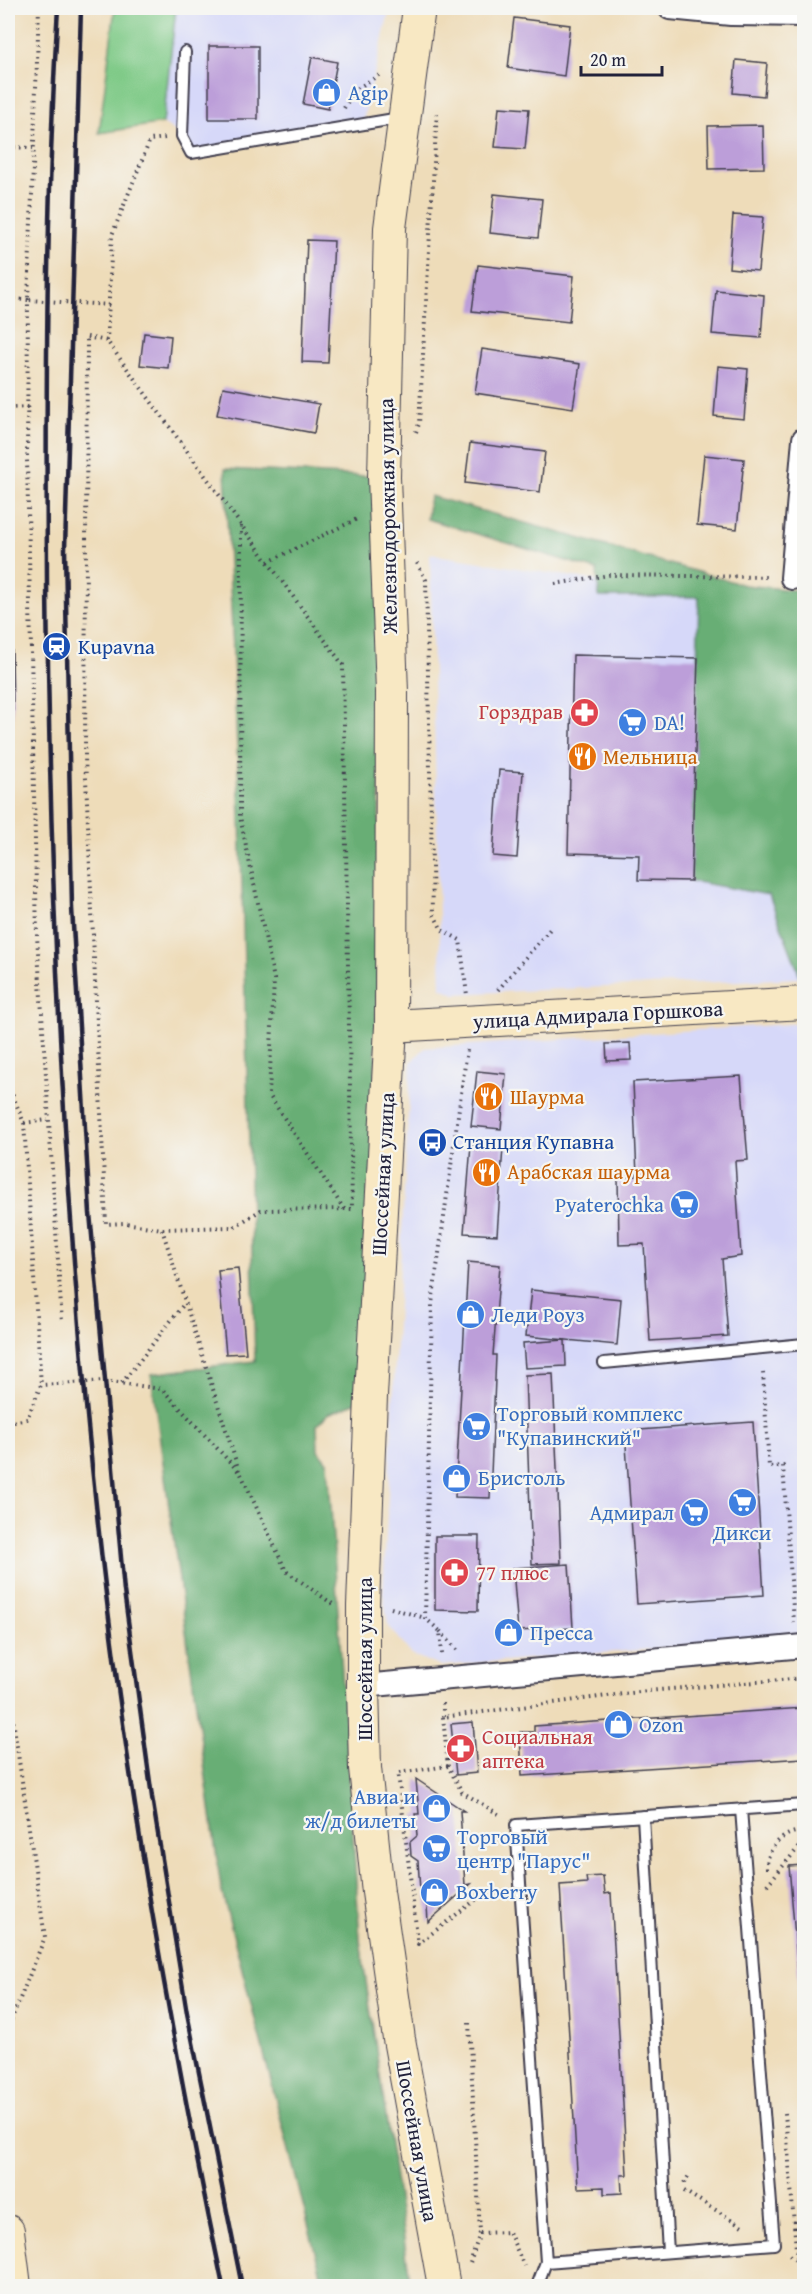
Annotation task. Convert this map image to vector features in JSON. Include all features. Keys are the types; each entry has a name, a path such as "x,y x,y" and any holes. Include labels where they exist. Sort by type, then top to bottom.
{"main road":[{"name":"Железнодорожная улица","path":"391,1026 392,692 385,506 390,228 421,9"},
{"name":"улица Адмирала Горшкова","path":"391,1026 804,1003"},
{"name":"Шоссейная улица","path":"391,1026 371,1396 363,1606 365,1768 378,1892 404,2074 456,2278"},
{"path":"8,2231 15,2286"}],"street":[{"path":"670,8 731,14 804,15"},
{"path":"792,578 804,439"},
{"path":"363,1686 443,1680 800,1639"}],"lane":[{"path":"186,52 182,136 191,153 404,117"},
{"path":"604,1363 804,1344"},
{"path":"537,2286 546,2262 516,1825 804,1804"},
{"path":"546,2262 774,2244 741,1809"},
{"path":"643,1816 668,2252"}],"path":[{"path":"39,8 28,300 28,408 38,936 62,1323"},
{"path":"415,434 420,424 438,108"},
{"path":"8,147 33,148"},
{"path":"8,320 12,299 111,305"},
{"path":"87,337 107,341 241,525 344,665 352,1209 261,1209 234,1227 162,1229 125,1223 106,1224 85,756 87,337"},
{"path":"8,408 28,408"},
{"path":"268,562 385,506"},
{"path":"241,525 240,817 274,979 269,1095 344,1209"},
{"path":"416,561 426,580 433,913 442,930 460,940 471,1023 432,1304 425,1618"},
{"path":"555,584 609,575 792,578"},
{"path":"471,1023 550,929"},
{"path":"8,1084 24,1123 41,1385 27,1419 8,1423"},
{"path":"24,1123 48,1120"},
{"path":"162,1229 241,1474 286,1571 335,1605 343,1608"},
{"path":"121,1384 185,1304"},
{"path":"763,1373 769,1467 783,1466 800,1639"},
{"path":"41,1385 104,1381 162,1389 241,1474"},
{"path":"382,1606 425,1618 466,1659"},
{"path":"440,1631 443,1717 448,1766 462,1792 516,1825"},
{"path":"443,1717 648,1691 804,1678"},
{"path":"8,1686 45,1937 8,2028"},
{"path":"448,1766 398,1773 418,1944 478,1898 520,1890"},
{"path":"768,1897 766,1864 775,1843 792,1831 804,1831"},
{"path":"767,1885 804,1841"},
{"path":"456,2278 480,2233 469,2023"},
{"path":"785,2109 797,2261"},
{"path":"664,2176 680,2189 774,2244 804,2268"},
{"path":"480,2233 509,2232 528,2276"}],"shaded area":[{"path":"176,8 390,8 363,121 191,153 182,136 163,123"},
{"path":"430,554 699,597 698,658 769,895 801,978 455,994 441,988"},
{"path":"804,1023 804,1637 440,1666 412,1655 388,1625 383,1593 411,1062 425,1048"}],"green space":[{"path":"115,8 176,8 163,123 99,133"},
{"path":"225,469 384,477 371,1396 328,1414 317,1425 318,1450 328,1463 360,1940 411,2286 324,2286 221,1888 151,1374 255,1361 240,817"},
{"path":"430,496 744,585 804,591 804,986 769,895 691,881 699,597 599,597 597,570 427,519"}],"building":[{"path":"514,18 570,25 564,76 508,68"},
{"path":"209,46 258,46 258,119 209,119"},
{"path":"312,57 337,62 328,109 303,104"},
{"path":"736,60 767,63 764,96 733,93"},
{"path":"499,107 529,109 525,149 495,147"},
{"path":"763,125 764,168 709,169 708,126"},
{"path":"494,194 542,199 538,238 490,233"},
{"path":"733,215 763,217 758,271 729,268"},
{"path":"307,240 334,241 328,363 302,362"},
{"path":"478,265 574,276 569,322 472,311"},
{"path":"716,290 764,295 761,338 712,334"},
{"path":"144,333 171,336 168,368 140,365"},
{"path":"482,349 580,364 573,408 475,393"},
{"path":"718,366 748,369 744,419 714,416"},
{"path":"223,387 319,404 314,433 217,415"},
{"path":"470,443 545,452 540,492 465,483"},
{"path":"704,455 744,459 737,529 697,525"},
{"path":"8,577 11,577 13,718 8,718"},
{"name":"DA!","path":"573,655 698,658 691,881 638,880 639,855 568,853"},
{"path":"499,770 523,772 517,858 493,856"},
{"path":"630,1043 631,1060 607,1061 606,1044"},
{"path":"477,1071 506,1074 501,1129 471,1126"},
{"path":"741,1076 748,1160 735,1161 741,1256 722,1259 728,1336 650,1341 644,1244 619,1245 618,1177 637,1176 633,1082"},
{"path":"471,1145 503,1147 497,1235 464,1233"},
{"name":"Торговый комплекс \"Купавинский\"","path":"468,1262 500,1265 493,1355 496,1355 490,1498 455,1497"},
{"path":"238,1268 246,1353 226,1354 218,1270"},
{"path":"531,1290 621,1299 617,1345 526,1336"},
{"path":"565,1340 566,1366 525,1368 523,1343"},
{"path":"553,1374 561,1563 532,1564 525,1375"},
{"name":"Адмирал","path":"753,1422 764,1595 637,1604 625,1431"},
{"path":"435,1536 479,1536 478,1611 435,1610"},
{"path":"569,1564 573,1628 518,1631 513,1568"},
{"path":"804,1708 804,1758 522,1776 520,1732 534,1732 534,1726"},
{"path":"473,1722 477,1773 456,1775 451,1724"},
{"name":"Торговый центр \"Парус\"","path":"416,1779 464,1811 460,1811 465,1885 471,1884 428,1922 426,1889 420,1890 418,1861 411,1856 410,1842 417,1836 415,1814 419,1814"},
{"path":"804,1865 804,2031 803,2031 789,1866"},
{"path":"603,1876 605,1894 611,1893 627,2175 621,2175 622,2193 604,2194 604,2187 578,2188 560,1885 587,1883 586,1877"}],"railway":[{"path":"58,8 49,224 47,367 49,709 56,963 80,1342 106,1594 129,1768 172,2028 223,2286"},
{"path":"81,8 65,549 72,908 90,1213 124,1591 152,1797 187,2013 242,2286"}],"place":[{"name":"Agip","path":"327,93"},
{"name":"Kupavna","path":"57,647"},
{"name":"Горздрав","path":"584,712"},
{"name":"DA!","path":"633,723"},
{"name":"Мельница","path":"582,757"},
{"name":"Шаурма","path":"489,1097"},
{"name":"Станция Купавна","path":"432,1142"},
{"name":"Арабская шаурма","path":"486,1172"},
{"name":"Pyaterochka","path":"685,1205"},
{"name":"Леди Роуз","path":"470,1315"},
{"name":"Торговый комплекс \"Купавинский\"","path":"476,1426"},
{"name":"Бристоль","path":"457,1478"},
{"name":"Дикси","path":"742,1502"},
{"name":"Адмирал","path":"695,1513"},
{"name":"77 плюс","path":"455,1573"},
{"name":"Пресса","path":"509,1633"},
{"name":"Ozon","path":"618,1725"},
{"name":"Социальная аптека","path":"461,1749"},
{"name":"Авиа и ж/д билеты","path":"437,1809"},
{"name":"Торговый центр \"Парус\"","path":"436,1849"},
{"name":"Boxberry","path":"435,1892"}]}
